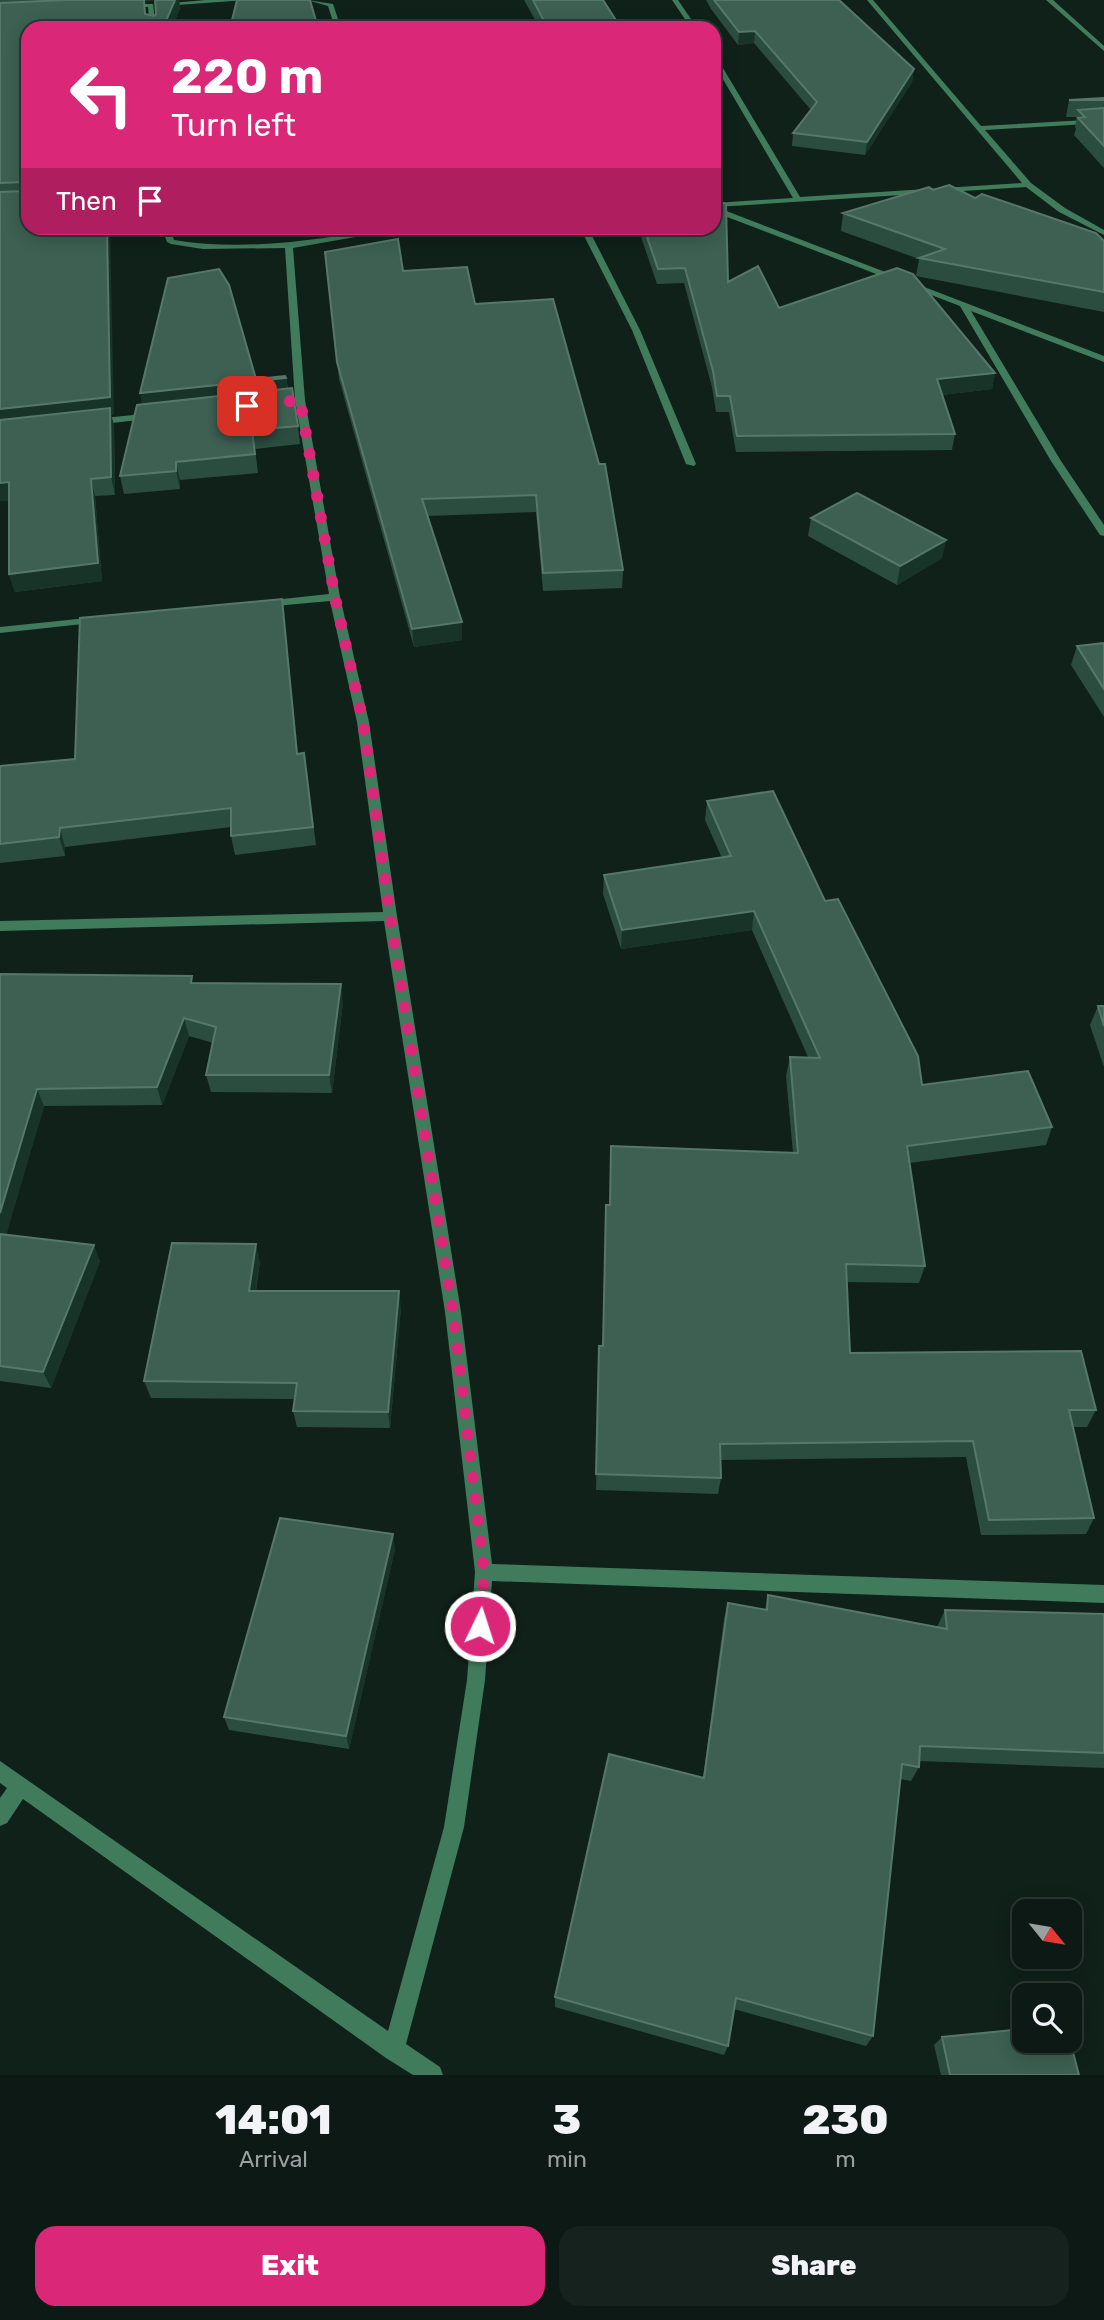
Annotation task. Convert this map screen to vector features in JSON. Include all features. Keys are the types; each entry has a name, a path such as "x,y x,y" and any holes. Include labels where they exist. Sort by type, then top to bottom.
{"street":[{"path":"113,6 244,0"},
{"path":"310,0 331,5 336,21"},
{"path":"675,0 689,21"},
{"path":"870,0 1028,185 1062,210 1104,233"},
{"path":"1049,0 1104,48"},
{"path":"151,5 152,21"},
{"path":"721,70 798,200"},
{"path":"981,128 1104,121"},
{"path":"721,206 1028,185"},
{"path":"721,210 1104,359"},
{"path":"168,235 171,242 186,246 289,246 354,235"},
{"path":"588,235 636,330 691,464"},
{"path":"289,246 294,401 363,722 390,916 453,1312 484,1572 476,1680 454,1827 394,2050"},
{"path":"963,305 1056,461 1104,533"},
{"path":"87,423 167,414"},
{"path":"255,605 335,597"},
{"path":"0,629 107,619"},
{"path":"0,926 390,916"},
{"path":"484,1572 1104,1594"},
{"path":"0,1771 432,2075"},
{"path":"0,1816 20,1785"}],"building":[{"path":"144,0 145,14 154,16 155,0 175,0 166,21 21,21 21,182 0,183 0,3"},
{"path":"237,0 310,0 316,21 232,21"},
{"path":"533,0 603,0 616,21 544,21"},
{"path":"714,0 839,0 914,69 867,142 793,133 817,102 755,31 739,32"},
{"path":"1104,98 1104,100 1069,100"},
{"path":"1104,108 1104,146 1078,118 1085,117 1078,110"},
{"path":"949,185 975,198 982,194 1096,233 1104,241 1104,292 919,258 945,249 843,213 929,187 933,190"},
{"path":"21,191 21,235 107,235 110,397 0,409 0,192"},
{"path":"721,202 726,204 728,282 758,266 779,308 897,268 913,274 995,373 937,379 955,434 737,436 730,396 717,396 713,371 685,268 658,269 646,235 721,235"},
{"path":"398,239 403,271 467,267 475,304 553,299 599,464 605,464 623,570 543,573 536,495 422,499 462,622 412,629 337,362 325,252"},
{"path":"219,269 229,285 256,379 286,378 140,393 168,278"},
{"path":"292,388 298,426 252,430 255,454 176,462 176,471 120,476 137,405"},
{"path":"110,408 111,477 91,479 98,563 9,574 9,482 0,483 0,420"},
{"path":"857,493 946,540 900,566 811,518"},
{"path":"282,599 297,754 304,753 313,827 231,836 231,808 60,828 59,837 0,844 0,766 75,759 80,618"},
{"path":"1104,643 1104,689 1077,646"},
{"path":"773,791 825,901 838,899 918,1056 922,1085 1028,1071 1052,1127 907,1146 925,1266 846,1264 850,1353 1081,1351 1096,1410 1069,1410 1094,1518 989,1520 973,1441 720,1444 721,1478 596,1474 599,1346 603,1346 606,1205 610,1205 611,1146 798,1153 790,1057 820,1058 754,911 622,930 604,875 731,856 707,801"},
{"path":"0,974 192,976 191,983 341,984 329,1075 206,1075 216,1027 184,1018 157,1087 37,1089 0,1213"},
{"path":"1098,1006 1104,1006 1104,1026"},
{"path":"0,1234 94,1245 43,1372 0,1366"},
{"path":"172,1243 256,1244 249,1291 399,1291 388,1412 293,1411 297,1383 144,1381"},
{"path":"280,1518 393,1534 346,1736 224,1717"},
{"path":"768,1595 947,1629 945,1610 1104,1614 1104,1753 920,1746 919,1767 902,1764 873,2036 736,1998 728,2046 555,1997 609,1754 704,1778 728,1603 767,1610"},
{"path":"1012,2030 1012,2053 1073,2053 1079,2075 950,2075 942,2037"}],"route":[{"path":"247,406 300,400 335,597 363,722 390,916 453,1312 484,1572 480,1626"}]}
